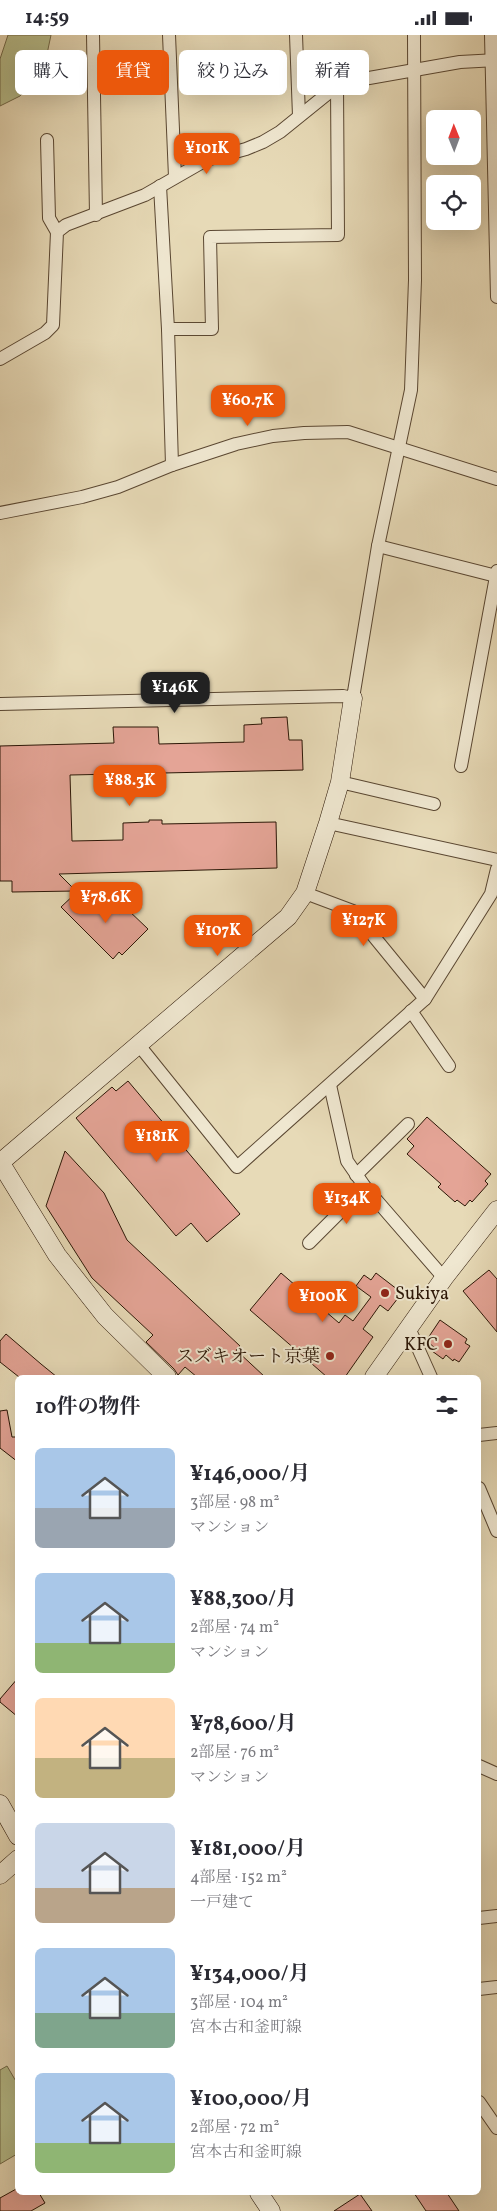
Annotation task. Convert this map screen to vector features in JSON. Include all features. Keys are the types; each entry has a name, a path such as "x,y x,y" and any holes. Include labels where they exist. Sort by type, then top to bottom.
{"street":[{"path":"93,35 96,215"},
{"path":"168,35 175,177"},
{"path":"296,35 299,116"},
{"path":"165,1375 105,1316 57,1255 0,1162 272,933 288,917 305,893 340,783 352,698 378,546 411,380 415,280 416,70 414,35"},
{"path":"491,35 495,60 497,297"},
{"path":"369,77 460,62 495,60"},
{"path":"57,232 66,225 145,195 206,160 246,149 263,142 326,95"},
{"path":"168,329 212,329 210,237 338,235 337,95"},
{"path":"0,359 45,333 53,325 57,232 49,218 47,140"},
{"path":"160,186 168,329 172,465"},
{"path":"0,513 82,497 118,487 172,465 236,444 273,436 304,433 348,432 497,479"},
{"path":"378,546 497,573 461,766"},
{"path":"0,704 343,696 352,698"},
{"path":"340,783 434,804"},
{"path":"328,823 497,860"},
{"path":"138,1044 237,1167 425,999 494,895 497,869"},
{"path":"305,893 353,911 425,999"},
{"path":"411,1011 449,1066"},
{"path":"330,1085 347,1161 356,1175 444,1278"},
{"path":"356,1175 408,1124"},
{"path":"309,1243 366,1187"},
{"path":"375,1375 444,1278 497,1210"},
{"path":"409,1327 430,1375"},
{"path":"481,1435 497,1433"},
{"path":"481,1493 497,1531"},
{"path":"481,1767 497,1774"},
{"path":"0,1804 15,1831"},
{"path":"0,1875 15,1862"},
{"path":"481,1918 497,1916"},
{"path":"481,1989 497,1987"},
{"path":"481,2105 497,2128"},
{"path":"259,2195 271,2211"}],"green space":[{"path":"8,35 51,35 48,50 15,50 15,95 21,95 0,106 0,59"},
{"path":"7,2066 15,2080 15,2155 0,2164 0,2070"}],"building":[{"path":"287,717 289,740 302,740 303,770 70,775 72,841 123,840 123,823 149,822 149,820 162,820 162,824 276,822 277,868 59,874 76,891 12,892 12,881 0,881 0,746 114,743 113,727 158,727 159,744 244,742 244,725 262,724 261,718"},
{"path":"77,892 91,906 101,896 120,914 126,908 148,929 122,955 119,952 113,959 61,907"},
{"path":"128,1081 240,1214 207,1242 191,1223 176,1236 76,1118 112,1087 116,1091"},
{"path":"427,1117 491,1174 485,1181 488,1184 472,1202 470,1200 465,1206 457,1200 455,1202 438,1187 441,1184 407,1154 414,1146 407,1139"},
{"path":"65,1151 104,1193 127,1240 240,1346 236,1350 263,1375 195,1375 185,1367 178,1375 146,1342 153,1335 92,1278 46,1206"},
{"path":"489,1270 497,1279 497,1332 463,1291"},
{"path":"281,1273 339,1323 345,1315 353,1321 371,1297 356,1286 364,1275 371,1280 376,1273 402,1293 388,1311 380,1305 363,1329 373,1337 346,1375 325,1375 250,1310"},
{"path":"440,1320 467,1339 465,1343 470,1346 459,1362 454,1359 453,1361 446,1355 443,1359 432,1351 435,1348 429,1343 431,1340 428,1338"},
{"path":"6,1334 55,1375 16,1375 0,1362 0,1341"},
{"path":"7,1410 12,1437 15,1437 15,1460 0,1448 0,1411"},
{"path":"15,1682 15,1714 0,1702 0,1699"},
{"path":"15,2190 15,2195 40,2195 45,2203 31,2211 0,2211 0,2198"},
{"path":"361,2195 372,2211 334,2211"},
{"path":"415,2195 448,2195 459,2211 426,2211"}],"place":[{"name":"Sukiya","path":"385,1293"},
{"name":"KFC","path":"448,1344"},
{"name":"スズキオート京葉","path":"330,1356"}]}
